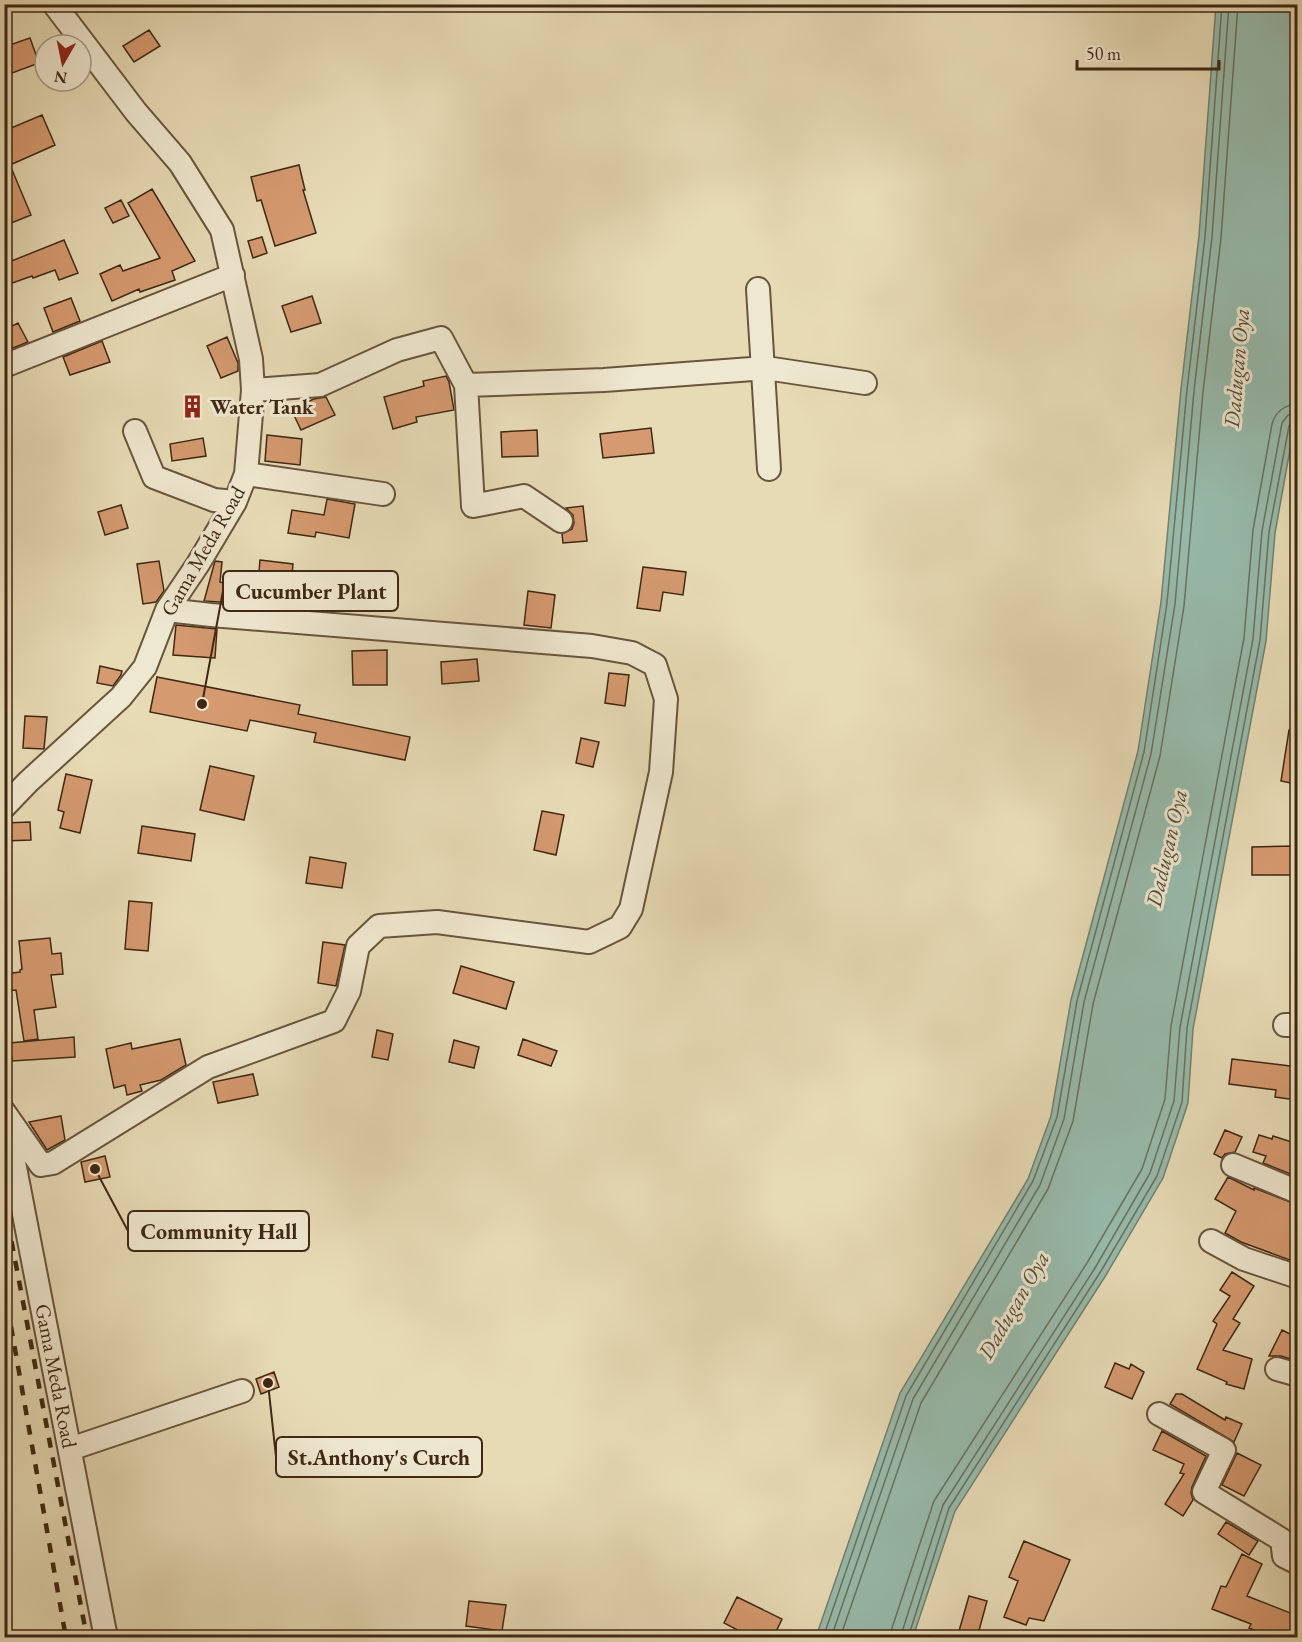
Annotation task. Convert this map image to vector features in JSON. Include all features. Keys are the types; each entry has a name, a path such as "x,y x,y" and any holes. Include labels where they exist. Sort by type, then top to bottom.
{"street":[{"name":"Gama Meda Road","path":"4,807 121,697 145,667 167,609 198,564 235,502 246,474 253,390 251,359 222,230 180,164 136,112 54,4"},
{"path":"4,366 233,275"},
{"path":"758,289 769,469"},
{"path":"253,390 320,385 397,350 441,338 466,385 473,506 524,496 561,520"},
{"path":"466,385 604,380 763,368 865,383"},
{"path":"135,430 154,477 214,500 235,502"},
{"path":"246,474 383,494"},
{"path":"4,1114 41,1165 53,1163 208,1067 334,1021 350,991 358,946 379,927 436,922 589,942 620,927 631,909 661,772 666,699 655,665 632,653 592,646 211,615 167,609"},
{"name":"Gama Meda Road","path":"4,1114 106,1638"},
{"path":"1233,1166 1298,1192"},
{"path":"1211,1241 1244,1259 1298,1277"},
{"path":"70,1449 242,1391"},
{"path":"1159,1414 1224,1450 1204,1492 1282,1540 1284,1556 1298,1563"}],"water":[{"name":"Dadugan Oya","path":"1216,5 1297,5 1297,411 1275,533 1266,641 1193,1029 1188,1103 1163,1178 1106,1275 955,1511 913,1637 816,1637 900,1393 1028,1179 1051,1116 1071,1000 1138,751 1161,602 1181,389 1199,236"}],"building":[{"path":"149,30 160,46 134,62 123,46"},
{"path":"30,38 33,46 33,65 4,76 4,47"},
{"path":"42,115 55,145 10,165 31,215 4,226 4,131"},
{"path":"299,165 305,190 303,190 316,233 275,246 261,200 257,201 251,177"},
{"path":"152,189 195,261 172,271 175,280 140,292 139,289 112,301 100,274 120,265 123,271 160,258 128,203"},
{"path":"121,200 129,216 113,223 105,208"},
{"path":"262,237 267,253 253,258 248,241"},
{"path":"64,240 78,273 59,280 55,270 4,286 4,264"},
{"path":"312,296 321,323 291,332 282,306"},
{"path":"71,298 80,321 53,332 44,308"},
{"path":"18,323 28,342 8,350 4,344 4,330"},
{"path":"227,337 238,363 238,371 221,378 207,346"},
{"path":"102,341 110,362 70,375 63,357"},
{"path":"446,376 454,410 416,417 417,422 393,429 384,397 424,386 423,381"},
{"path":"326,397 335,415 301,430 291,409 314,399"},
{"path":"651,428 654,453 603,458 600,434"},
{"path":"537,430 538,456 502,457 501,432"},
{"path":"267,435 302,439 300,465 265,461"},
{"path":"203,438 206,456 172,461 170,444"},
{"path":"327,499 355,504 349,538 316,532 315,537 288,533 292,510 324,515"},
{"path":"121,505 128,528 105,535 98,512"},
{"path":"583,506 587,541 563,543 562,534 572,529 574,523 573,515 566,508"},
{"path":"260,560 293,564 291,587 258,583"},
{"path":"159,561 164,591 156,602 143,604 137,564"},
{"path":"215,561 222,562 220,582 239,587 235,603 204,601"},
{"path":"643,567 686,572 683,595 663,592 660,611 637,608"},
{"path":"528,591 555,595 551,628 524,625"},
{"path":"176,625 217,629 215,658 173,655"},
{"path":"387,650 387,685 353,685 352,651"},
{"path":"477,659 479,681 442,684 441,662"},
{"path":"100,666 122,671 113,686 97,683"},
{"path":"609,673 629,675 625,706 605,703"},
{"path":"157,677 300,705 298,714 410,737 405,760 314,742 316,733 250,720 247,731 150,712"},
{"path":"25,716 47,717 44,749 23,748"},
{"path":"1289,730 1298,731 1296,784 1281,781"},
{"path":"581,738 599,742 593,767 576,763"},
{"path":"210,766 254,776 244,820 200,810"},
{"path":"66,774 92,780 80,833 60,828 64,812 58,810"},
{"path":"542,811 564,815 556,855 534,850"},
{"path":"30,822 31,840 4,841 4,823"},
{"path":"142,826 195,834 191,861 138,853"},
{"path":"1295,846 1295,875 1252,875 1252,847"},
{"path":"310,857 346,863 342,888 306,883"},
{"path":"129,901 152,903 148,951 125,949"},
{"path":"50,938 52,954 61,953 63,974 51,975 56,1007 34,1010 38,1039 24,1041 16,990 4,991 4,974 20,972 22,969 19,941"},
{"path":"323,942 345,945 336,986 318,983"},
{"path":"461,966 514,982 506,1009 453,993"},
{"path":"377,1030 393,1034 388,1060 372,1057"},
{"path":"74,1037 75,1057 12,1061 10,1043"},
{"path":"180,1039 186,1065 161,1080 140,1085 142,1091 127,1095 125,1085 114,1088 106,1049 131,1043 132,1049"},
{"path":"523,1039 557,1051 551,1066 518,1055"},
{"path":"454,1040 479,1047 474,1068 449,1062"},
{"path":"1232,1059 1298,1067 1296,1100 1275,1097 1276,1090 1229,1084"},
{"path":"253,1074 258,1095 218,1103 213,1082"},
{"path":"61,1116 65,1140 47,1150 29,1122"},
{"path":"1225,1130 1242,1137 1235,1152 1225,1154 1222,1158 1214,1154"},
{"path":"1259,1135 1272,1139 1273,1136 1298,1144 1298,1177 1263,1163 1266,1156 1253,1152"},
{"path":"105,1156 110,1177 85,1182 81,1162"},
{"path":"1228,1177 1254,1190 1254,1188 1298,1205 1298,1263 1241,1242 1225,1233 1236,1211 1215,1199"},
{"path":"1232,1272 1254,1286 1233,1319 1240,1323 1223,1350 1252,1359 1244,1389 1226,1384 1227,1382 1197,1369 1217,1324 1213,1321 1230,1296 1220,1290"},
{"path":"1282,1330 1298,1338 1298,1354 1294,1360 1281,1356 1269,1356"},
{"path":"1115,1363 1129,1369 1131,1364 1144,1372 1132,1399 1105,1387"},
{"path":"274,1372 279,1387 261,1394 256,1379"},
{"path":"1176,1394 1182,1394 1225,1420 1226,1417 1242,1424 1234,1442 1170,1404"},
{"path":"1162,1431 1206,1456 1192,1487 1193,1500 1183,1516 1165,1504 1184,1474 1180,1473 1184,1464 1153,1450"},
{"path":"1237,1453 1261,1465 1244,1496 1222,1485"},
{"path":"1226,1522 1258,1541 1249,1555 1218,1534"},
{"path":"1024,1541 1070,1560 1044,1621 1029,1618 1026,1625 1004,1617 1018,1581 1009,1577"},
{"path":"1242,1554 1262,1564 1247,1596 1298,1616 1298,1638 1274,1638 1249,1628 1251,1624 1212,1609 1221,1586 1226,1587"},
{"path":"969,1596 987,1601 977,1638 957,1638"},
{"path":"737,1597 782,1619 773,1638 753,1638 724,1623"},
{"path":"469,1601 506,1605 502,1631 466,1626"}],"railway":[{"path":"4,1202 87,1638"},
{"path":"4,1287 66,1638"}],"place":[{"name":"Water Tank","path":"192,407"},
{"name":"Cucumber Plant","path":"202,704"},
{"name":"Community Hall","path":"95,1169"},
{"name":"St.Anthony's Curch","path":"268,1383"}]}
